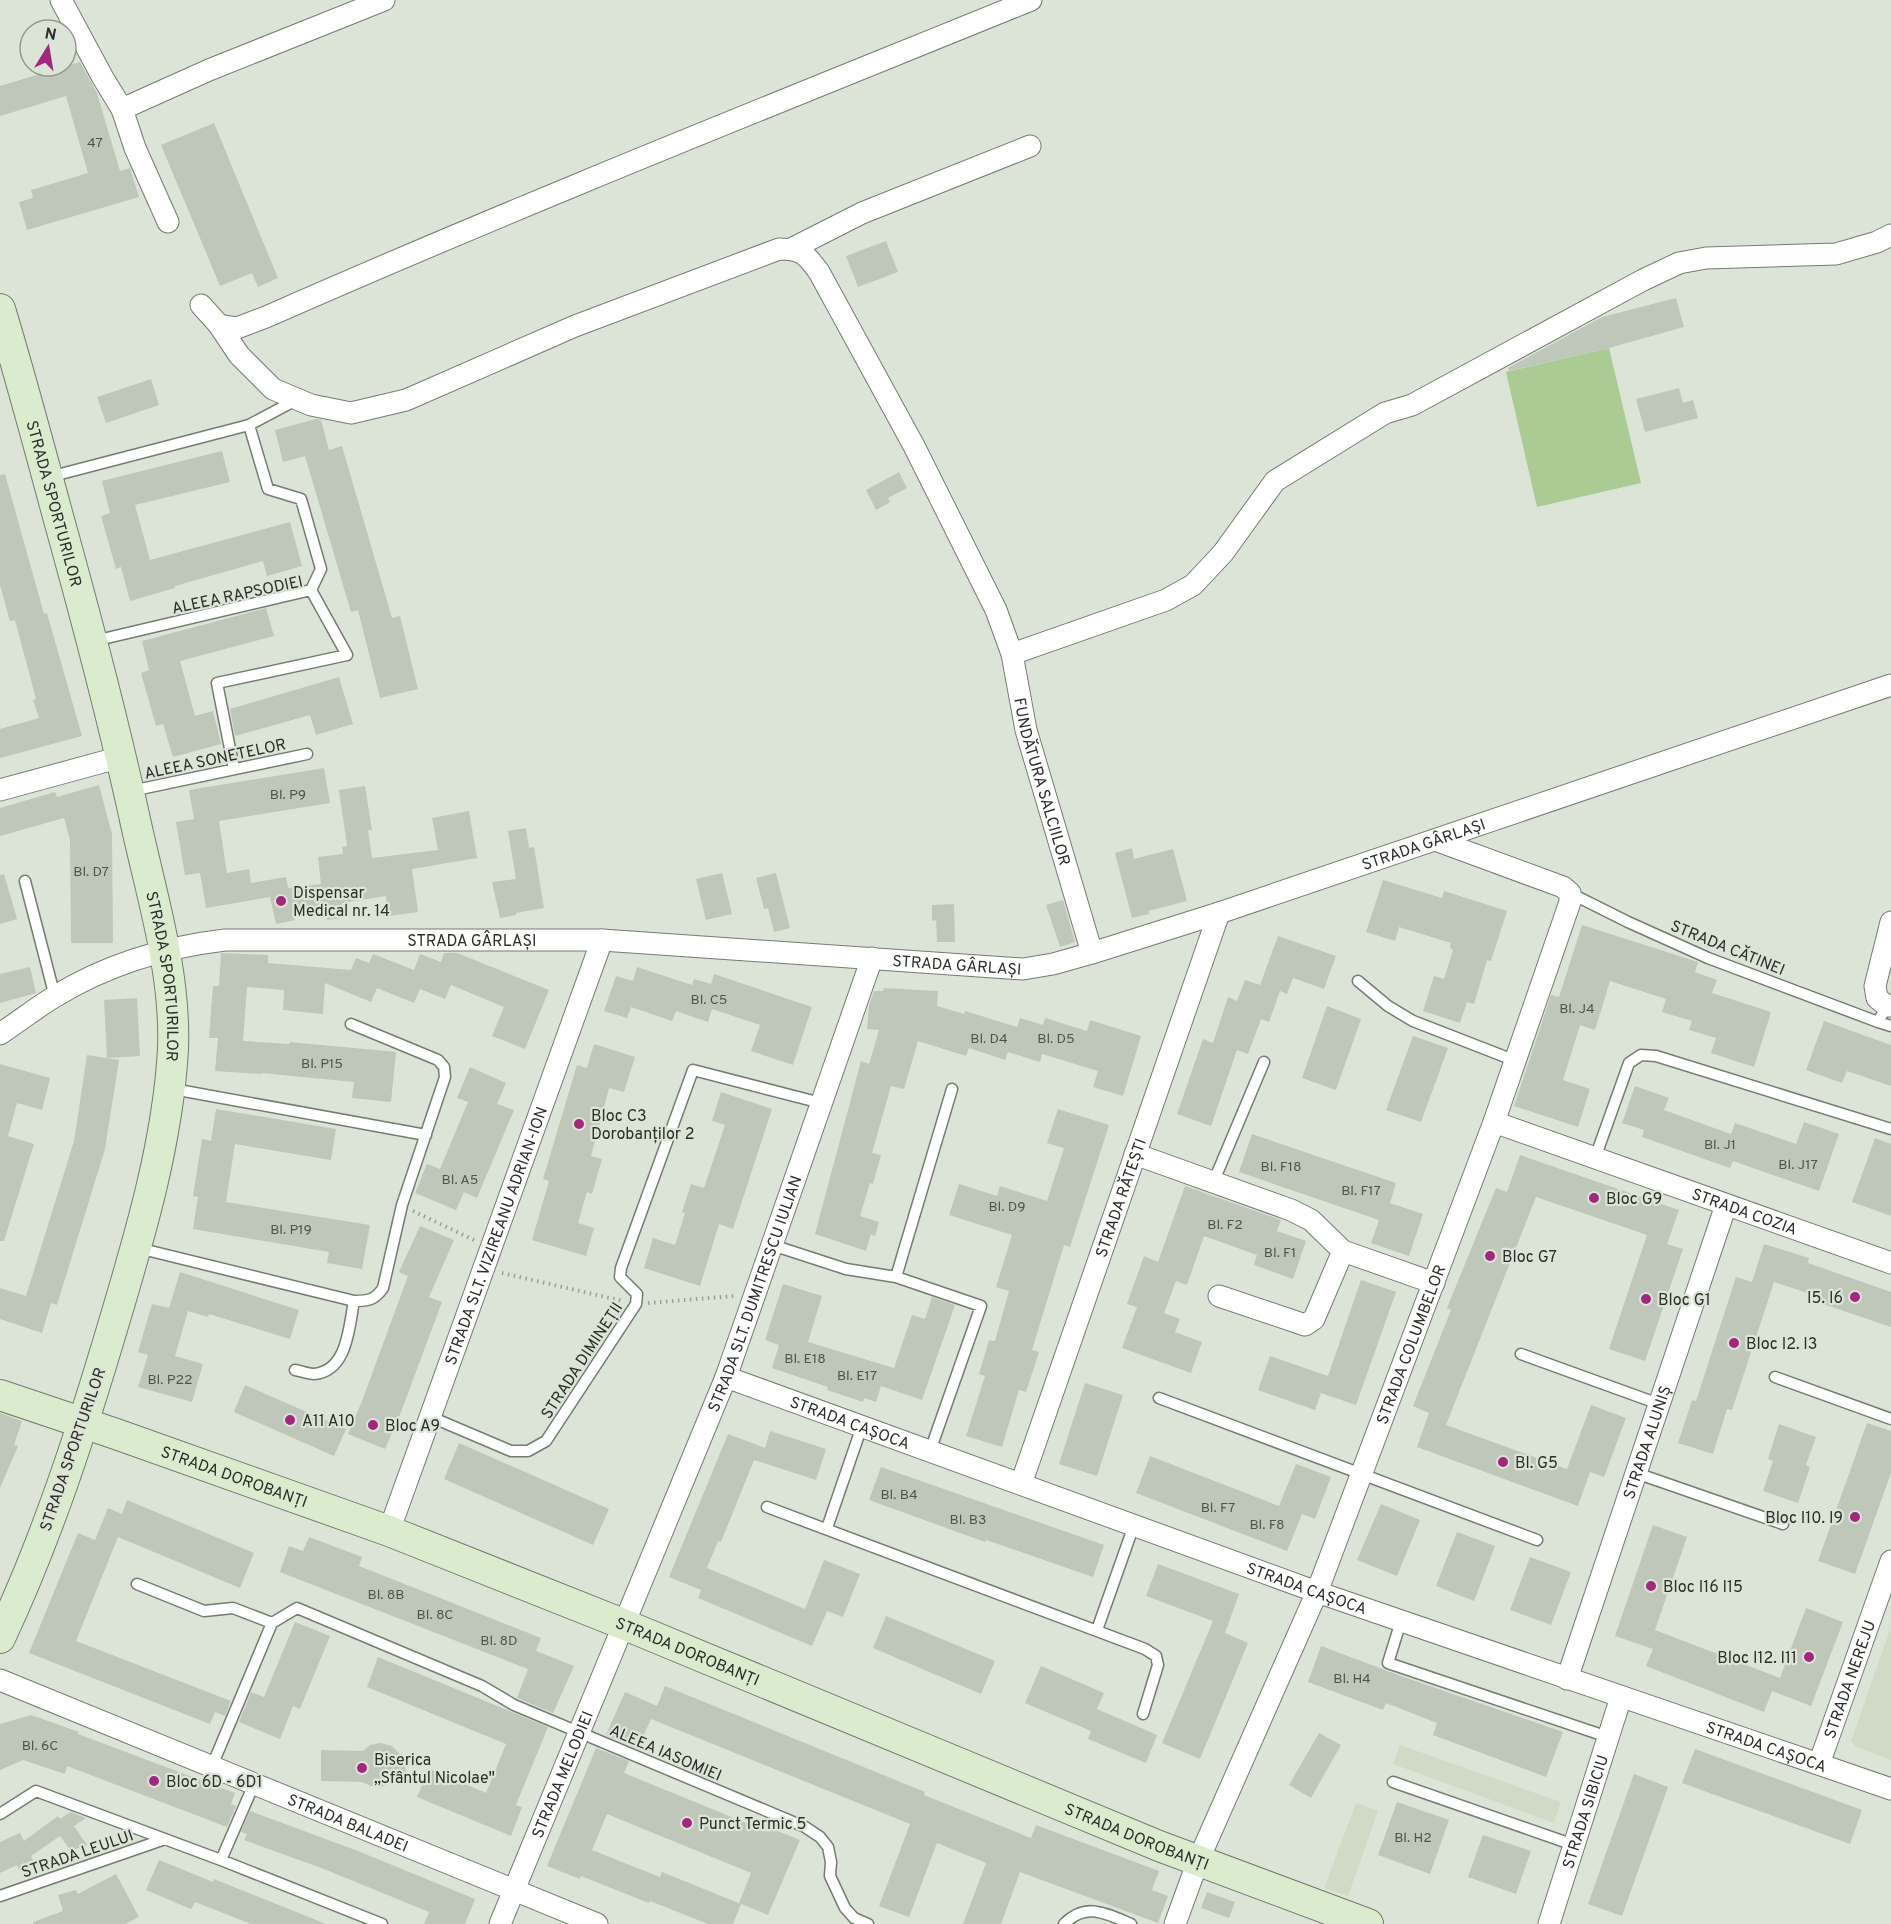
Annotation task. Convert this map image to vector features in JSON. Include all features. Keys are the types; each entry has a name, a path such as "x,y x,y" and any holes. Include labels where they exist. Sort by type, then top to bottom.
{"main road":[{"name":"STRADA SPORTURILOR","path":"0,309 6,349 47,477 93,642 121,756 164,950 173,1047 169,1089 151,1186 135,1247 83,1423 37,1550 0,1638"},
{"name":"STRADA DOROBANȚI","path":"0,1395 389,1531 623,1624 1198,1861 1368,1924"}],"street":[{"path":"61,0 122,109 135,148 168,222"},
{"path":"122,109 209,70 384,0"},
{"path":"219,325 237,328 266,318 452,237 692,137 1031,0"},
{"path":"201,305 219,325 239,356 273,389 311,405 351,413 406,400 575,326 779,249 791,249 862,213 1030,146"},
{"path":"1012,654 1167,600 1193,585 1223,553 1275,481 1385,413 1412,405 1679,262 1706,258 1836,254 1891,236"},
{"name":"FUNDĂTURA SALCIILOR","path":"791,249 806,254 819,272 914,446 996,610 1012,654 1026,730 1092,953"},
{"name":"STRADA GÂRLAȘI","path":"0,1034 55,997 120,965 164,950 225,940 602,940 1023,969 1053,964 1219,913 1891,685"},
{"path":"0,790 121,756"},
{"path":"1435,840 1563,887 1570,893"},
{"name":"STRADA COLUMBELOR","path":"1176,1924 1198,1861 1317,1592 1494,1122 1570,902 1570,893"},
{"name":"STRADA RĂTEȘTI","path":"1021,1484 1219,913"},
{"path":"1887,1015 1877,998 1875,986 1891,922"},
{"name":"STRADA SLT. VIZIREANU ADRIAN-ION","path":"389,1531 602,940"},
{"name":"STRADA SLT. DUMITRESCU IULIAN","path":"623,1624 726,1377 872,958"},
{"name":"STRADA COZIA","path":"1494,1122 1891,1263"},
{"path":"1135,1154 1291,1210 1311,1220 1343,1251 1434,1283"},
{"name":"STRADA ALUNIȘ","path":"1568,1679 1726,1205"},
{"path":"1219,1296 1305,1325 1314,1319 1343,1251"},
{"name":"STRADA CAȘOCA","path":"726,1377 1317,1592 1891,1789"},
{"name":"STRADA NEREJU","path":"1819,1764 1891,1562"},
{"name":"STRADA MELODIEI","path":"500,1924 623,1624"},
{"name":"STRADA BALADEI","path":"0,1680 597,1924"},
{"name":"STRADA SIBICIU","path":"1549,1924 1621,1697"}],"lane":[{"path":"47,477 249,425 297,399"},
{"path":"249,425 268,489 301,499 321,569 311,590"},
{"name":"ALEEA RAPSODIEI","path":"93,642 311,590 348,655 217,683 234,769"},
{"name":"ALEEA SONETELOR","path":"129,791 307,754"},
{"path":"25,881 55,997"},
{"name":"STRADA CĂTINEI","path":"1570,893 1708,958 1887,1015"},
{"path":"1358,981 1388,1006 1413,1021 1516,1061"},
{"path":"135,1247 354,1301 369,1300 377,1296 383,1288 402,1205 445,1077 444,1067 438,1060 351,1024"},
{"path":"1595,1158 1629,1063 1641,1054 1656,1056 1891,1129"},
{"path":"1214,1183 1264,1062"},
{"name":"STRADA DIMINEȚII","path":"431,1417 511,1451 528,1452 546,1441 636,1304 637,1294 620,1277 621,1268 693,1070 821,1103"},
{"path":"169,1089 426,1135"},
{"path":"897,1277 952,1089"},
{"path":"772,1245 846,1269 897,1277 981,1306 930,1451"},
{"path":"295,1370 313,1374 334,1365 345,1348 354,1301"},
{"path":"1521,1354 1659,1404"},
{"path":"1775,1377 1891,1419"},
{"path":"1159,1398 1537,1539"},
{"path":"826,1528 862,1426"},
{"path":"1636,1473 1783,1524"},
{"path":"767,1507 1145,1649 1156,1656 1158,1665 1143,1714"},
{"path":"1097,1630 1134,1525"},
{"path":"137,1584 204,1611 233,1608 272,1623 212,1766"},
{"name":"ALEEA IASOMIEI","path":"272,1623 297,1608 482,1686 514,1705 806,1827 828,1848 831,1862 830,1876 845,1908 854,1918 868,1924"},
{"path":"1401,1621 1388,1663 1608,1737"},
{"path":"1393,1782 1574,1845"},
{"path":"221,1860 254,1784"},
{"path":"0,1814 36,1791 221,1860 382,1924"},
{"name":"STRADA LEULUI","path":"0,1896 165,1839"},
{"path":"1064,1924 1074,1914 1088,1910 1113,1916 1131,1924"}],"path":[{"path":"402,1205 491,1248"}],"shaded area":[{"path":"1891,1627 1891,1760 1856,1747 1851,1741"},
{"path":"1400,1745 1561,1802 1554,1823 1393,1764"},
{"path":"1356,1803 1378,1811 1348,1896 1324,1888"}],"green space":[{"path":"1609,348 1641,483 1537,507 1506,372"}],"building":[{"path":"80,62 97,93 120,171 130,168 139,197 27,230 19,202 33,198 31,190 88,173 66,96 0,116 0,86 27,78 78,78 78,63"},
{"path":"214,123 278,278 258,287 252,273 220,286 161,145"},
{"path":"886,241 898,272 858,287 846,256"},
{"path":"1676,298 1684,327 1609,348 1509,371 1508,368 1602,317"},
{"path":"151,379 159,405 106,423 97,397"},
{"path":"1679,388 1683,403 1693,400 1698,418 1645,432 1636,399"},
{"path":"316,419 321,420 329,450 342,446 392,618 400,616 418,689 380,698 358,610 351,612 305,456 283,462 275,430"},
{"path":"222,451 230,482 135,505 150,560 290,522 302,566 267,576 263,561 130,601 121,567 116,569 101,516 110,513 102,481"},
{"path":"899,472 907,488 888,498 890,502 876,510 866,490"},
{"path":"5,474 44,614 47,613 82,736 0,758 0,729 39,718 15,620 10,621 0,585 0,475"},
{"path":"266,608 274,636 180,661 195,716 213,711 221,744 173,757 163,724 156,726 141,673 149,670 142,641"},
{"path":"339,677 353,724 316,735 310,715 235,736 230,709"},
{"path":"324,768 330,803 219,821 227,873 249,869 251,883 286,877 288,888 321,884 318,857 343,854 342,847 347,846 339,790 365,786 372,830 368,830 372,858 438,850 432,818 469,811 477,858 412,869 418,912 388,916 386,896 342,903 343,918 327,920 326,908 293,911 295,920 276,924 270,897 206,908 200,873 185,875 176,822 194,819 189,790"},
{"path":"99,785 112,834 113,943 71,943 70,840 64,818 0,836 0,808 55,792 57,797"},
{"path":"526,828 529,848 534,847 544,908 500,918 492,882 516,879 508,831"},
{"path":"1132,848 1134,859 1173,849 1187,901 1148,911 1149,914 1132,918 1115,853"},
{"path":"722,873 732,914 706,920 696,879"},
{"path":"776,873 790,928 774,932 768,908 764,909 756,878"},
{"path":"4,874 17,919 0,924 0,875"},
{"path":"1383,880 1442,898 1444,891 1507,911 1491,961 1487,960 1474,1004 1467,1002 1460,1023 1423,1011 1434,976 1444,979 1453,950 1450,948 1451,943 1399,927 1395,941 1366,932"},
{"path":"1063,900 1075,942 1060,947 1046,905"},
{"path":"954,904 955,942 937,942 936,920 932,921 932,905"},
{"path":"1582,925 1698,962 1695,972 1717,980 1712,993 1771,1012 1754,1067 1711,1053 1716,1038 1689,1030 1692,1021 1662,1012 1666,999 1610,981 1595,1030 1580,1025 1563,1080 1590,1089 1578,1127 1514,1106 1551,995 1559,997"},
{"path":"1278,936 1336,956 1324,989 1293,978 1287,994 1280,991 1269,1022 1261,1019 1248,1054 1237,1050 1211,1126 1177,1114 1203,1039 1213,1043 1228,997 1237,1001 1245,980 1260,985"},
{"path":"221,953 268,955 268,963 351,970 356,958 369,963 373,954 414,970 420,954 441,962 444,953 457,953 549,990 525,1049 492,1036 504,1007 451,985 445,999 420,989 414,1003 377,988 371,1002 325,983 323,1014 283,1010 284,990 247,987 243,1041 289,1044 290,1042 396,1052 391,1102 352,1098 354,1082 215,1071 218,1038 209,1038 213,986 219,986"},
{"path":"30,967 36,993 0,1003 0,974"},
{"path":"637,967 692,985 694,979 711,984 714,974 812,1007 793,1065 751,1051 760,1025 712,1009 708,1022 676,1011 672,1021 631,1007 627,1018 604,1011 616,976 633,981"},
{"path":"884,988 938,991 937,1006 964,1014 965,1011 1017,1027 1020,1018 1043,1025 1045,1018 1087,1031 1090,1020 1141,1036 1123,1096 1093,1087 1098,1071 1042,1054 1040,1062 1008,1052 1005,1060 969,1048 966,1056 918,1041 904,1089 891,1086 872,1153 881,1155 873,1184 870,1183 860,1216 879,1222 875,1236 871,1234 866,1251 815,1234 861,1061 869,1064 879,1030 867,1029 869,1006 874,991 883,991"},
{"path":"137,998 140,1056 107,1058 104,1000"},
{"path":"1327,1006 1361,1019 1336,1090 1302,1078"},
{"path":"1824,1021 1891,1045 1891,1086 1847,1071 1842,1083 1806,1070"},
{"path":"1413,1036 1448,1048 1421,1122 1386,1110"},
{"name":"Bloc C3 Dorobanților 2","path":"594,1044 635,1057 624,1092 609,1088 591,1156 602,1159 592,1194 587,1192 578,1223 594,1228 586,1256 532,1240 549,1181 543,1179 577,1065 587,1068"},
{"path":"87,1055 119,1060 105,1149 57,1305 51,1303 42,1333 0,1319 0,1288 26,1296 74,1141"},
{"path":"0,1064 50,1078 42,1110 17,1103 8,1136 34,1144 4,1241 0,1241"},
{"path":"470,1067 506,1083 497,1104 514,1110 477,1198 464,1192 456,1210 415,1193 427,1164 440,1169 468,1102 457,1098"},
{"path":"1635,1086 1669,1098 1664,1110 1731,1134 1735,1123 1796,1144 1804,1122 1839,1134 1819,1191 1733,1161 1730,1168 1642,1137 1644,1130 1622,1123"},
{"path":"721,1092 772,1109 733,1229 719,1224 700,1286 644,1268 653,1238 675,1245 691,1184 704,1188 725,1125 712,1121"},
{"path":"216,1109 336,1129 331,1160 235,1144 226,1202 370,1225 362,1269 327,1263 329,1252 193,1229 198,1197 193,1196 202,1139 211,1141"},
{"path":"1058,1109 1109,1125 1070,1247 1064,1245 1032,1350 1039,1352 1026,1392 1019,1390 1002,1447 966,1436 985,1376 979,1374 989,1340 995,1341 1009,1291 996,1287 1012,1235 949,1215 959,1184 997,1196 1000,1186 1047,1201 1064,1148 1047,1143"},
{"path":"1252,1134 1396,1183 1390,1203 1423,1214 1409,1256 1371,1243 1379,1220 1239,1172"},
{"path":"1875,1138 1891,1144 1891,1216 1852,1202"},
{"path":"1520,1155 1679,1210 1667,1244 1683,1249 1645,1361 1609,1349 1647,1235 1536,1197 1446,1425 1567,1469 1591,1405 1626,1418 1604,1477 1590,1472 1578,1506 1417,1447 1429,1413 1413,1406 1451,1310 1447,1308 1496,1188 1507,1192"},
{"path":"1185,1186 1281,1220 1277,1231 1306,1241 1293,1279 1254,1265 1257,1255 1204,1236 1187,1285 1176,1281 1164,1313 1180,1319 1175,1332 1202,1342 1191,1373 1122,1348 1137,1307 1127,1304 1144,1256 1158,1262"},
{"path":"420,1226 454,1240 429,1297 442,1302 385,1449 348,1434 408,1276 399,1272"},
{"path":"1764,1244 1809,1258 1808,1263 1891,1292 1891,1327 1817,1302 1819,1297 1774,1282 1732,1410 1727,1409 1713,1454 1678,1443 1692,1400 1696,1401 1736,1277 1752,1282"},
{"path":"180,1272 299,1310 290,1339 209,1314 208,1317 188,1311 175,1356 203,1364 192,1402 138,1387 148,1355 138,1352 152,1304 169,1308"},
{"path":"1361,1280 1396,1292 1356,1405 1321,1393 1315,1410 1258,1390 1270,1356 1328,1376"},
{"path":"783,1284 822,1296 808,1342 894,1368 912,1315 925,1319 932,1297 955,1305 922,1400 881,1386 876,1402 864,1398 863,1402 827,1390 828,1387 772,1368 779,1345 765,1340"},
{"path":"1085,1383 1123,1395 1097,1476 1059,1464"},
{"name":"A11 A10","path":"245,1385 346,1429 334,1456 234,1412"},
{"path":"0,1413 22,1421 14,1445 18,1446 0,1488"},
{"name":"Bloc I10. I9","path":"1867,1423 1891,1431 1891,1473 1855,1574 1818,1561"},
{"path":"1779,1424 1816,1437 1806,1465 1810,1467 1798,1503 1763,1491 1773,1461 1768,1459"},
{"path":"770,1431 826,1449 816,1480 754,1460 721,1542 718,1541 707,1568 805,1609 824,1560 860,1574 843,1617 827,1611 812,1646 698,1598 701,1590 669,1577 728,1434 765,1448"},
{"path":"459,1443 609,1509 593,1545 444,1479"},
{"path":"1150,1456 1279,1506 1296,1464 1331,1477 1315,1519 1302,1514 1287,1551 1136,1493"},
{"path":"881,1467 1104,1545 1093,1577 986,1540 985,1542 869,1500"},
{"path":"127,1500 254,1553 240,1588 118,1537 76,1641 231,1701 225,1716 215,1712 210,1724 29,1653 78,1533 95,1540 108,1508 122,1514"},
{"path":"1381,1504 1420,1520 1397,1576 1357,1560"},
{"path":"1653,1525 1687,1537 1655,1630 1780,1678 1806,1608 1843,1622 1811,1706 1772,1691 1764,1712 1646,1666 1653,1649 1615,1636"},
{"path":"1457,1532 1495,1546 1474,1601 1436,1586"},
{"path":"309,1537 362,1557 359,1566 541,1638 536,1651 574,1666 553,1713 517,1698 528,1669 280,1572 289,1546 303,1551"},
{"path":"1530,1557 1571,1572 1551,1625 1510,1610"},
{"path":"1158,1564 1239,1594 1225,1633 1248,1643 1200,1759 1162,1743 1213,1621 1146,1596"},
{"path":"886,1616 995,1661 981,1694 873,1648"},
{"path":"295,1622 330,1636 300,1709 293,1706 280,1739 239,1722 251,1692 264,1697"},
{"path":"1321,1646 1563,1732 1546,1777 1433,1735 1437,1723 1386,1703 1383,1710 1308,1682"},
{"path":"378,1657 548,1727 516,1805 522,1807 511,1836 417,1797 429,1769 486,1793 506,1744 367,1687"},
{"path":"1041,1666 1104,1693 1097,1709 1157,1735 1146,1763 1088,1739 1091,1731 1025,1703"},
{"path":"665,1686 925,1792 924,1795 1031,1838 1036,1825 1159,1871 1152,1890 1168,1896 1158,1923 1020,1872 1001,1924 963,1924 986,1863 937,1843 909,1917 879,1906 910,1824 651,1719 641,1741 638,1740 635,1747 606,1735 625,1692 657,1706"},
{"path":"31,1715 235,1793 231,1804 236,1806 227,1827 67,1766 65,1774 23,1760 0,1770 0,1724"},
{"path":"1319,1733 1341,1745 1311,1798 1289,1785"},
{"name":"Biserica „Sfântul Nicolae\"","path":"381,1743 392,1746 400,1754 407,1773 381,1787 362,1782 321,1781 321,1750 363,1751 370,1745"},
{"path":"596,1748 629,1761 624,1773 768,1832 770,1828 800,1840 768,1915 739,1903 751,1873 607,1814 592,1850 660,1877 662,1872 741,1904 733,1924 708,1924 581,1876 580,1879 547,1866"},
{"path":"1695,1749 1862,1810 1850,1844 1682,1783"},
{"path":"1634,1774 1668,1787 1622,1916 1588,1904"},
{"path":"1397,1802 1449,1820 1430,1874 1378,1855"},
{"path":"250,1811 358,1851 475,1899 465,1924 424,1924 429,1912 324,1869 244,1840 247,1834 241,1832"},
{"path":"70,1812 86,1818 74,1826 87,1845 71,1851 60,1836 31,1856 34,1863 19,1870 17,1865 0,1873 0,1842 20,1833 24,1841 58,1816 60,1819"},
{"path":"1483,1835 1531,1851 1516,1894 1468,1877"},
{"path":"159,1860 213,1882 214,1879 326,1924 251,1924 195,1902 191,1909 146,1890"},
{"path":"116,1874 139,1917 125,1924 33,1924 33,1922 63,1911 58,1895 76,1890 78,1894"},
{"path":"1207,1892 1235,1902 1229,1918 1201,1908"}],"place":[{"name":"Dispensar Medical nr. 14","path":"281,901"},
{"name":"Bloc C3 Dorobanților 2","path":"579,1124"},
{"name":"Bloc G9","path":"1594,1198"},
{"name":"Bloc G7","path":"1490,1256"},
{"name":"I5. I6","path":"1855,1297"},
{"name":"Bloc G1","path":"1646,1299"},
{"name":"Bloc I2. I3","path":"1734,1343"},
{"name":"A11 A10","path":"290,1420"},
{"name":"Bloc A9","path":"373,1425"},
{"name":"Bl. G5","path":"1503,1462"},
{"name":"Bloc I10. I9","path":"1855,1517"},
{"name":"Bloc I16 I15","path":"1651,1586"},
{"name":"Bloc I12. I11","path":"1809,1657"},
{"name":"Biserica „Sfântul Nicolae\"","path":"362,1768"},
{"name":"Bloc 6D - 6D1","path":"154,1781"},
{"name":"Punct Termic 5","path":"687,1823"}]}
